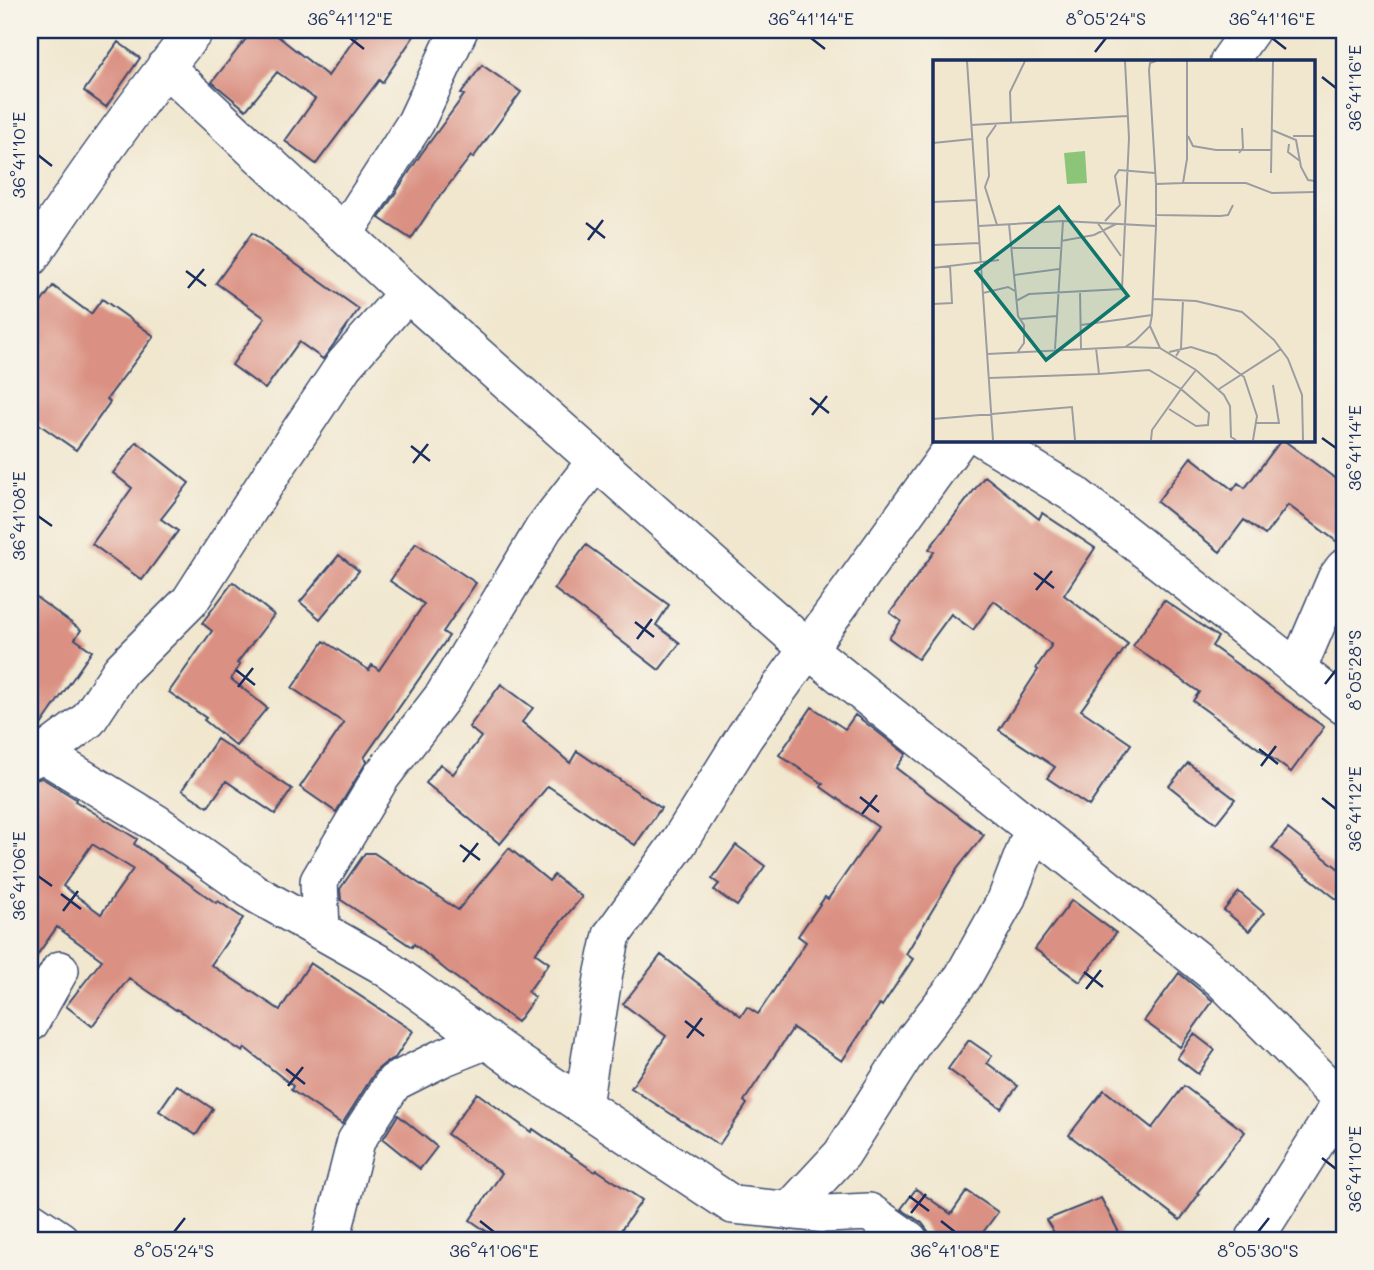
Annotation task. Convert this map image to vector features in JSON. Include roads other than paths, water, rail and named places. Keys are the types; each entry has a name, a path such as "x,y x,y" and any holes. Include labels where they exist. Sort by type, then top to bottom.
{"street":[{"path":"30,258 165,67 195,30"},
{"path":"344,234 416,122 459,30"},
{"path":"1230,60 1251,30"},
{"path":"165,67 407,293 809,650 1221,979 1343,1100 1254,1240"},
{"path":"407,293 344,365 190,601 121,670 88,720 37,757 156,823 256,894 382,965 487,1041 733,1205 826,1214 869,1212 909,1240"},
{"path":"583,1105 612,935 677,845 745,736 958,441"},
{"path":"987,441 1074,494 1344,706"},
{"path":"321,931 319,881 381,777 444,695 544,528 596,461"},
{"path":"1297,670 1336,579 1344,568"},
{"path":"789,1210 842,1154 915,1039 963,977 1006,900 1033,830"},
{"path":"30,1023 60,970"},
{"path":"331,1240 356,1141 394,1082 442,1058 487,1041"},
{"path":"832,1164 853,1213"},
{"path":"30,1220 60,1240"}]}
